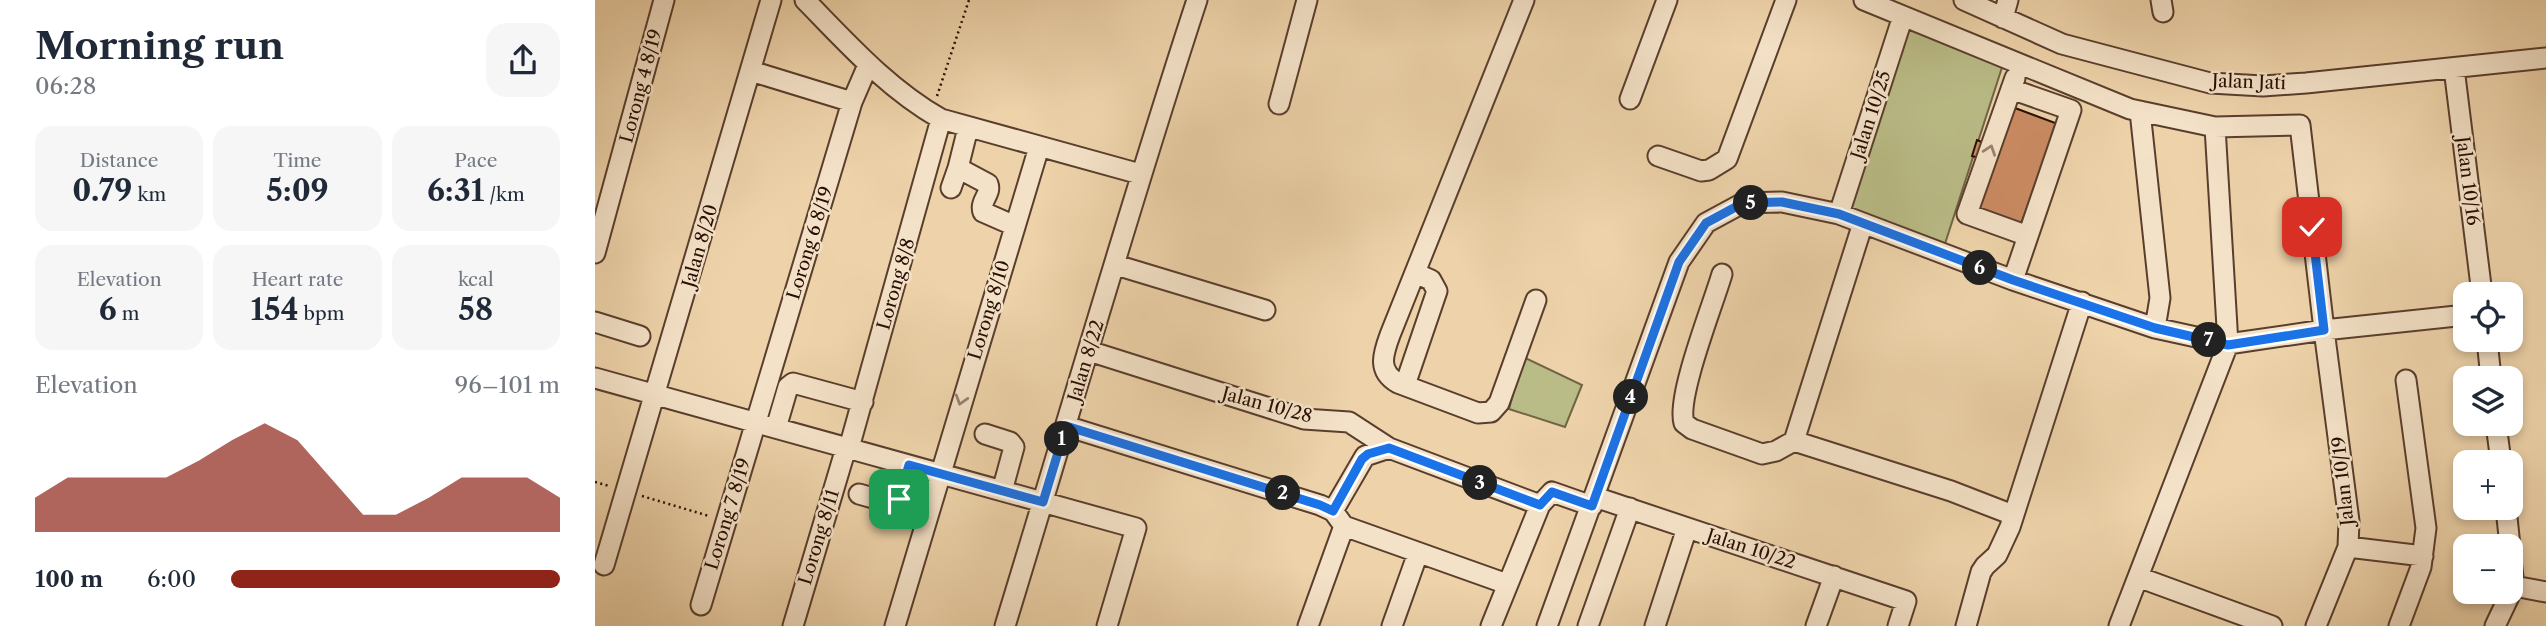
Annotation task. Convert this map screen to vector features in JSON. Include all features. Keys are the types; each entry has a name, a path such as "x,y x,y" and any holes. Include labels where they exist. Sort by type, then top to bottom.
{"street":[{"name":"Lorong 4 8/19","path":"595,253 664,0"},
{"name":"Jalan 8/20","path":"604,565 657,395 771,0"},
{"path":"805,0 868,65 917,105 941,119 1140,174"},
{"name":"Jalan 8/22","path":"1005,626 1116,265 1140,174 1197,0"},
{"path":"1279,104 1307,0"},
{"path":"1524,0 1390,335 1382,358 1383,366 1392,379 1405,385 1478,413 1491,412 1500,402 1536,300"},
{"path":"1630,99 1667,0"},
{"path":"1658,156 1701,171 1709,170 1727,159 1786,0"},
{"path":"1864,0 2140,111 2215,127 2228,345 2119,626"},
{"name":"Jalan Jati","path":"1965,0 2005,9 2062,44 2210,82 2263,86 2546,58"},
{"name":"Jalan 10/25","path":"1839,214 1903,16"},
{"path":"2019,64 1967,214 2028,236"},
{"name":"Lorong 6 8/19","path":"756,423 852,103 868,65"},
{"name":"Jalan 10/16","path":"2454,68 2481,282"},
{"path":"751,71 852,103"},
{"path":"2011,89 2071,110 2013,280"},
{"path":"2140,111 2160,298 2155,328"},
{"name":"Lorong 8/8","path":"848,448 941,119"},
{"name":"Jalan 10/19","path":"2215,127 2300,125 2349,521 2348,547 2316,626"},
{"path":"951,188 968,128"},
{"name":"Lorong 8/10","path":"939,473 1039,147"},
{"path":"958,168 988,184 989,191 982,205 983,212 1015,226"},
{"path":"1547,626 1679,262 1706,223 1743,203 1782,202 1839,214 2013,280 2155,328 2228,345 2324,330 2453,316"},
{"path":"1722,274 1686,387 1682,406 1684,423 1692,429 1762,454 1776,451 1794,441 1863,223"},
{"path":"1116,265 1265,310"},
{"path":"1405,385 1437,291 1431,279 1415,273"},
{"path":"1966,626 1982,572 2001,547 2013,515 2082,302"},
{"path":"595,322 641,337"},
{"name":"Jalan 10/28","path":"1089,351 1304,419 1349,422 1389,448 1540,505"},
{"path":"595,378 1136,528 1107,626"},
{"path":"2399,626 2421,567 2426,528 2406,380"},
{"path":"776,428 788,387 793,383 863,402"},
{"name":"Lorong 7 8/19","path":"701,605 756,423"},
{"path":"1066,426 1320,505 1338,518 1418,553 1507,584"},
{"path":"985,434 1010,442 1014,447 1002,491"},
{"path":"1794,441 1951,491 2013,515"},
{"name":"Lorong 8/11","path":"793,626 848,448"},
{"path":"1308,626 1338,518 1362,459 1368,454 1389,448"},
{"path":"859,494 890,503 897,502 909,465"},
{"path":"895,626 939,473"},
{"path":"1491,626 1540,505 1552,492 1594,501"},
{"name":"Jalan 10/22","path":"1594,501 1630,508 1906,601 1898,626"},
{"path":"1588,626 1630,508"},
{"path":"1655,626 1687,528"},
{"path":"2348,547 2423,556"},
{"path":"1392,626 1418,553"},
{"path":"1816,626 1833,576"},
{"path":"2138,577 2264,625"},
{"path":"2523,588 2546,592"},
{"path":"2495,626 2505,604"}],"path":[{"path":"936,99 969,0"},
{"path":"595,482 726,521"}],"green space":[{"path":"1903,16 2006,55 1942,253 1839,214"},
{"path":"1523,357 1582,385 1565,427 1509,409"}],"building":[{"path":"2015,108 2058,124 2021,224 1979,208"},
{"path":"1977,140 1984,143 1979,158 1972,156"}],"route":[{"path":"899,499 909,465 1043,502 1066,426 1333,511 1362,459 1368,454 1389,448 1540,505 1547,495 1555,492 1592,506 1679,262 1706,223 1743,203 1782,202 1839,214 2013,280 2155,328 2228,345 2324,330 2312,227"}]}
